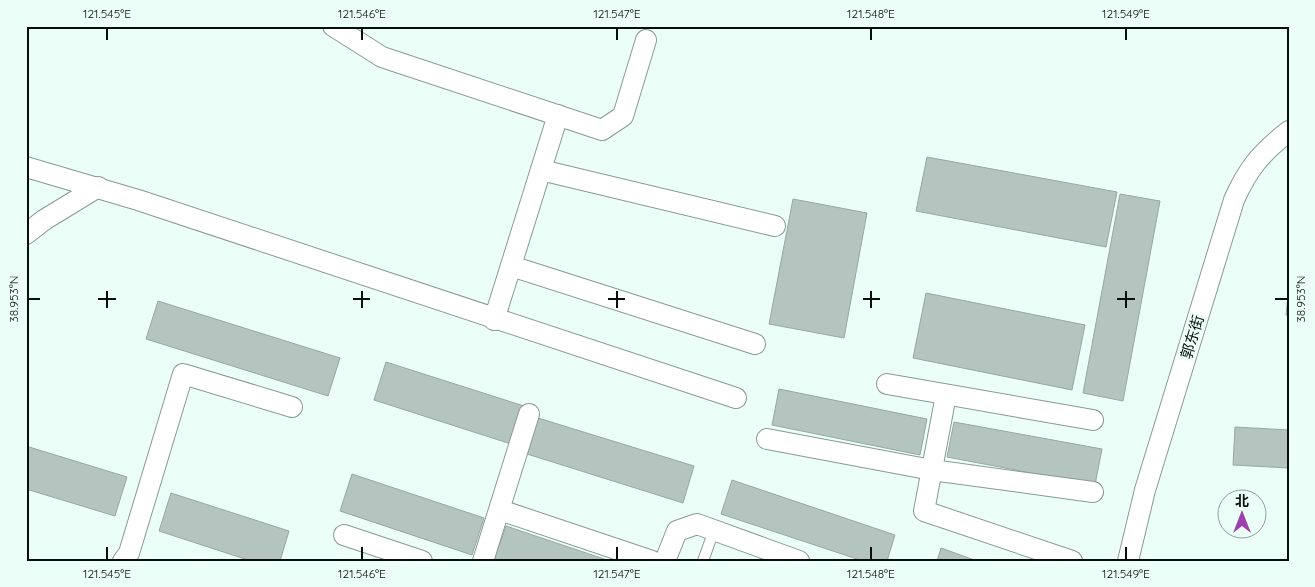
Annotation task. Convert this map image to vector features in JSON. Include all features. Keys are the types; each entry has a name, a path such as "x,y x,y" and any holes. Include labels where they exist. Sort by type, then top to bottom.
{"street":[{"path":"333,26 382,57 602,130 623,116 646,40"},
{"path":"494,320 558,116"},
{"name":"郭东街","path":"1128,561 1145,490 1234,200 1245,174 1260,157 1289,131"},
{"path":"26,167 98,187 494,320 736,398"},
{"path":"541,170 775,226"},
{"path":"26,234 44,220 98,187"},
{"path":"511,266 755,344"},
{"path":"123,561 129,553 183,374 292,408"},
{"path":"887,384 1093,420"},
{"path":"946,395 924,511 1072,561"},
{"path":"483,561 529,414"},
{"path":"767,440 932,470 1093,492"},
{"path":"500,510 652,561"},
{"path":"665,561 677,532 697,524 799,561"},
{"path":"344,535 422,561"}],"lane":[{"path":"703,561 714,530"}],"building":[{"path":"927,157 1117,192 1106,247 916,211"},
{"path":"1120,194 1160,201 1123,401 1083,393"},
{"path":"793,199 867,213 844,338 769,324"},
{"path":"1289,287 1289,316 1286,315"},
{"path":"926,293 1085,325 1072,390 913,358"},
{"path":"158,301 340,358 328,396 146,339"},
{"path":"386,362 524,406 511,444 374,400"},
{"path":"779,389 927,419 920,455 772,425"},
{"path":"538,418 694,466 683,503 527,454"},
{"path":"954,422 1102,449 1095,485 947,457"},
{"path":"1235,427 1289,430 1289,468 1233,465"},
{"path":"26,446 127,477 115,516 26,489"},
{"path":"352,474 484,518 472,555 340,511"},
{"path":"732,480 895,535 887,561 863,561 721,514"},
{"path":"171,493 289,531 280,561 251,561 159,531"},
{"path":"506,526 610,561 496,561 494,560"},
{"path":"941,548 977,561 937,561"}]}
